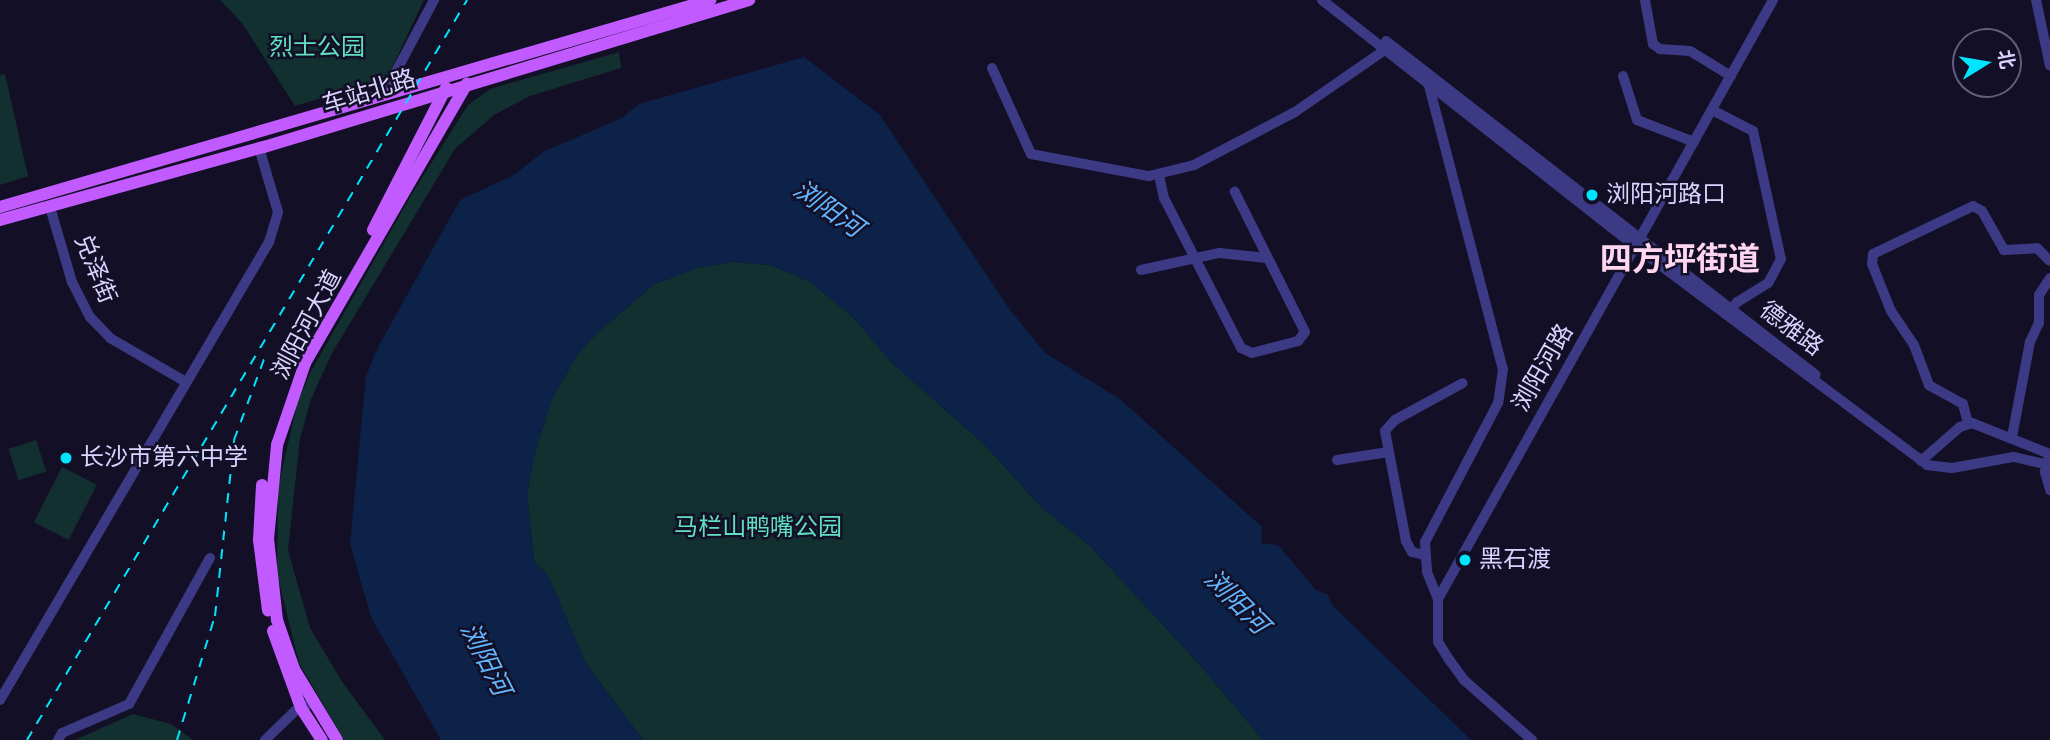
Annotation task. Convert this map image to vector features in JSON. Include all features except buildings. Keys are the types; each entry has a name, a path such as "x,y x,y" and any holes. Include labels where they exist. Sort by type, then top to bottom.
{"main road":[{"name":"车站北路","path":"0,207 710,0"},
{"name":"车站北路","path":"0,220 259,148 750,0"},
{"name":"浏阳河大道","path":"337,740 306,705 277,620 270,576 268,498 280,433 305,363 465,86 478,69"},
{"name":"浏阳河大道","path":"322,740 280,655 262,575 260,502 275,419 298,362 379,220 454,76"}],"street":[{"path":"383,96 434,0"},
{"path":"1322,0 1728,313 1923,459 1946,469 2005,457 2049,460"},
{"path":"1333,0 1638,243"},
{"path":"1645,0 1653,44 1660,49 1690,51 1731,76"},
{"name":"浏阳河路","path":"1532,740 1464,680 1450,661 1438,642 1438,599 1773,0"},
{"path":"2036,0 2050,66"},
{"path":"992,68 1031,154 1128,174 1159,176 1194,165 1295,111 1386,49"},
{"path":"1623,76 1637,120 1694,142"},
{"path":"1428,81 1503,369 1497,403 1438,512 1424,555 1438,599"},
{"path":"1712,110 1753,131 1781,259 1768,283 1728,313"},
{"path":"0,700 269,242 278,212 259,148"},
{"path":"1159,176 1164,198 1246,353 1304,336 1235,192"},
{"path":"1968,423 1963,404 1929,385 1914,345 1891,311 1872,264 1873,254 1972,206 1982,211 2004,250 2037,248 2050,261"},
{"name":"兑泽街","path":"50,207 72,282 90,317 110,338 186,382"},
{"path":"1141,270 1219,253 1267,258"},
{"path":"2012,437 2030,342 2039,323 2039,295 2050,278"},
{"path":"1424,555 1412,552 1406,541 1384,436 1391,423 1463,383"},
{"path":"1923,459 1968,423"},
{"path":"1968,423 2012,437 2049,460"},
{"path":"1337,460 1388,452"},
{"path":"2049,460 2050,490"},
{"path":"58,740 62,733 130,704 210,558"},
{"path":"265,740 306,705"}],"green space":[{"name":"烈士公园","path":"220,0 424,0 387,78 295,106 242,23"},
{"path":"619,52 621,68 530,96 494,115 455,149 332,353 311,399 300,439 288,550 310,628 343,683 385,740 344,740 299,663 277,574 278,488 297,404 310,373 413,192 468,105 490,89"},
{"path":"5,74 28,176 0,185 0,75"},
{"name":"马栏山鸭嘴公园","path":"733,262 771,265 810,282 853,317 891,362 984,444 1043,509 1089,545 1200,665 1263,740 643,740 585,662 549,577 534,561 527,494 535,452 552,399 577,355 597,333 653,285 697,268"},
{"path":"36,440 46,471 19,480 8,449"},
{"path":"62,467 97,485 69,540 34,522"},
{"path":"133,714 171,724 193,740 75,740"}],"water":[{"name":"浏阳河","path":"804,57 880,115 1010,310 1045,353 1120,399 1262,527 1261,543 1278,545 1316,590 1328,595 1332,605 1471,740 1263,740 1200,665 1089,545 1043,509 984,444 891,362 853,317 810,282 771,265 733,262 697,268 653,285 597,333 577,355 552,399 535,452 527,494 534,561 549,577 585,662 643,740 441,740 371,617 350,544 366,376 378,347 460,200 514,175 543,152 622,118 639,104"}],"railway":[{"path":"27,740 467,0"},
{"path":"177,740 215,616 234,440 266,354"}],"place":[{"name":"浏阳河路口","path":"1592,195"},
{"name":"长沙市第六中学","path":"66,458"},
{"name":"黑石渡","path":"1465,560"}],"district":[{"name":"四方坪街道","path":"1680,260"}]}
